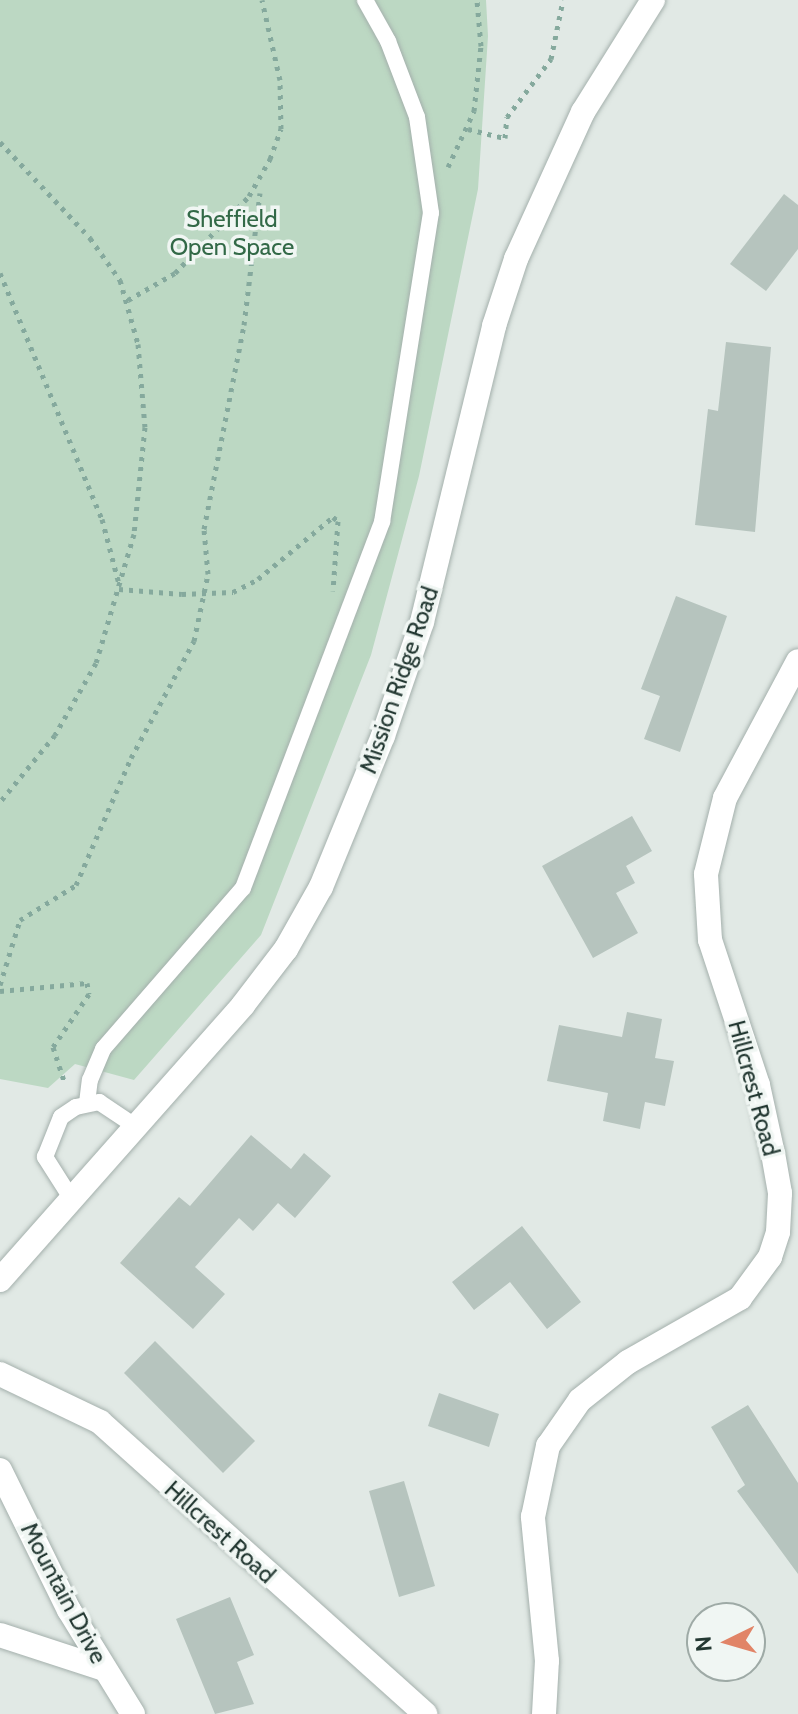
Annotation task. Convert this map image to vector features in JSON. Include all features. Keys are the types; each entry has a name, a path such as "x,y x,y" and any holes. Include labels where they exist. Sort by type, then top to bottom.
{"street":[{"name":"Mission Ridge Road","path":"0,1280 243,1005 286,949 321,887 383,736 422,622 494,326 516,259 583,112 653,0"},
{"name":"Hillcrest Road","path":"544,1714 547,1661 533,1517 548,1446 580,1400 628,1362 740,1298 770,1257 778,1232 780,1193 773,1154 758,1085 710,940 706,874 725,798 798,661"},
{"name":"Hillcrest Road","path":"0,1374 100,1422 425,1714"},
{"name":"Mountain Drive","path":"0,1470 104,1669 133,1714"},
{"path":"0,1635 104,1669"}],"lane":[{"path":"71,1198 51,1175 44,1152 55,1125 81,1105 103,1049 243,888 354,600 386,503 428,239 429,185 414,106 365,0"},
{"path":"81,1105 107,1105 135,1126"}],"path":[{"path":"128,300 175,273 249,196 270,159 281,129 280,80 262,0"},
{"path":"429,185 443,180 468,129 481,46 477,0"},
{"path":"468,129 505,138 507,117 551,59 563,0"},
{"path":"0,142 90,238 128,300 138,344 145,436 136,520 119,589 92,673 55,735 0,802"},
{"path":"81,1105 53,1047 89,994 87,983 0,988 20,920 76,885 131,758 194,641 208,574 204,529 244,325 260,193"},
{"path":"0,273 108,533 119,589"},
{"path":"119,589 204,594 233,592 258,579 333,517 338,521 331,587 354,600"}],"green space":[{"name":"Sheffield Open Space","path":"0,0 486,0 488,36 478,189 419,476 371,655 261,935 134,1080 75,1064 48,1088 0,1079"}],"building":[{"path":"784,194 798,205 798,249 766,291 730,264"},
{"path":"726,342 771,347 755,532 695,525 708,409 718,411"},
{"path":"676,596 727,616 680,752 644,739 660,696 641,689"},
{"path":"632,816 652,851 626,866 635,883 616,893 638,933 593,958 542,866"},
{"path":"627,1012 662,1019 655,1058 674,1061 665,1106 645,1102 640,1129 603,1121 608,1093 547,1081 559,1025 622,1037"},
{"path":"251,1135 291,1169 304,1153 331,1176 295,1218 278,1203 253,1231 239,1218 195,1267 225,1294 193,1329 120,1263 179,1197 190,1206"},
{"path":"522,1226 581,1302 547,1329 510,1282 474,1310 452,1282"},
{"path":"155,1341 255,1441 223,1473 124,1373"},
{"path":"439,1393 499,1414 489,1447 428,1426"},
{"path":"748,1405 798,1483 798,1574 737,1491 745,1485 711,1427"},
{"path":"404,1481 435,1586 399,1597 369,1491"},
{"path":"230,1597 254,1655 237,1662 254,1704 215,1714 176,1619"}]}
